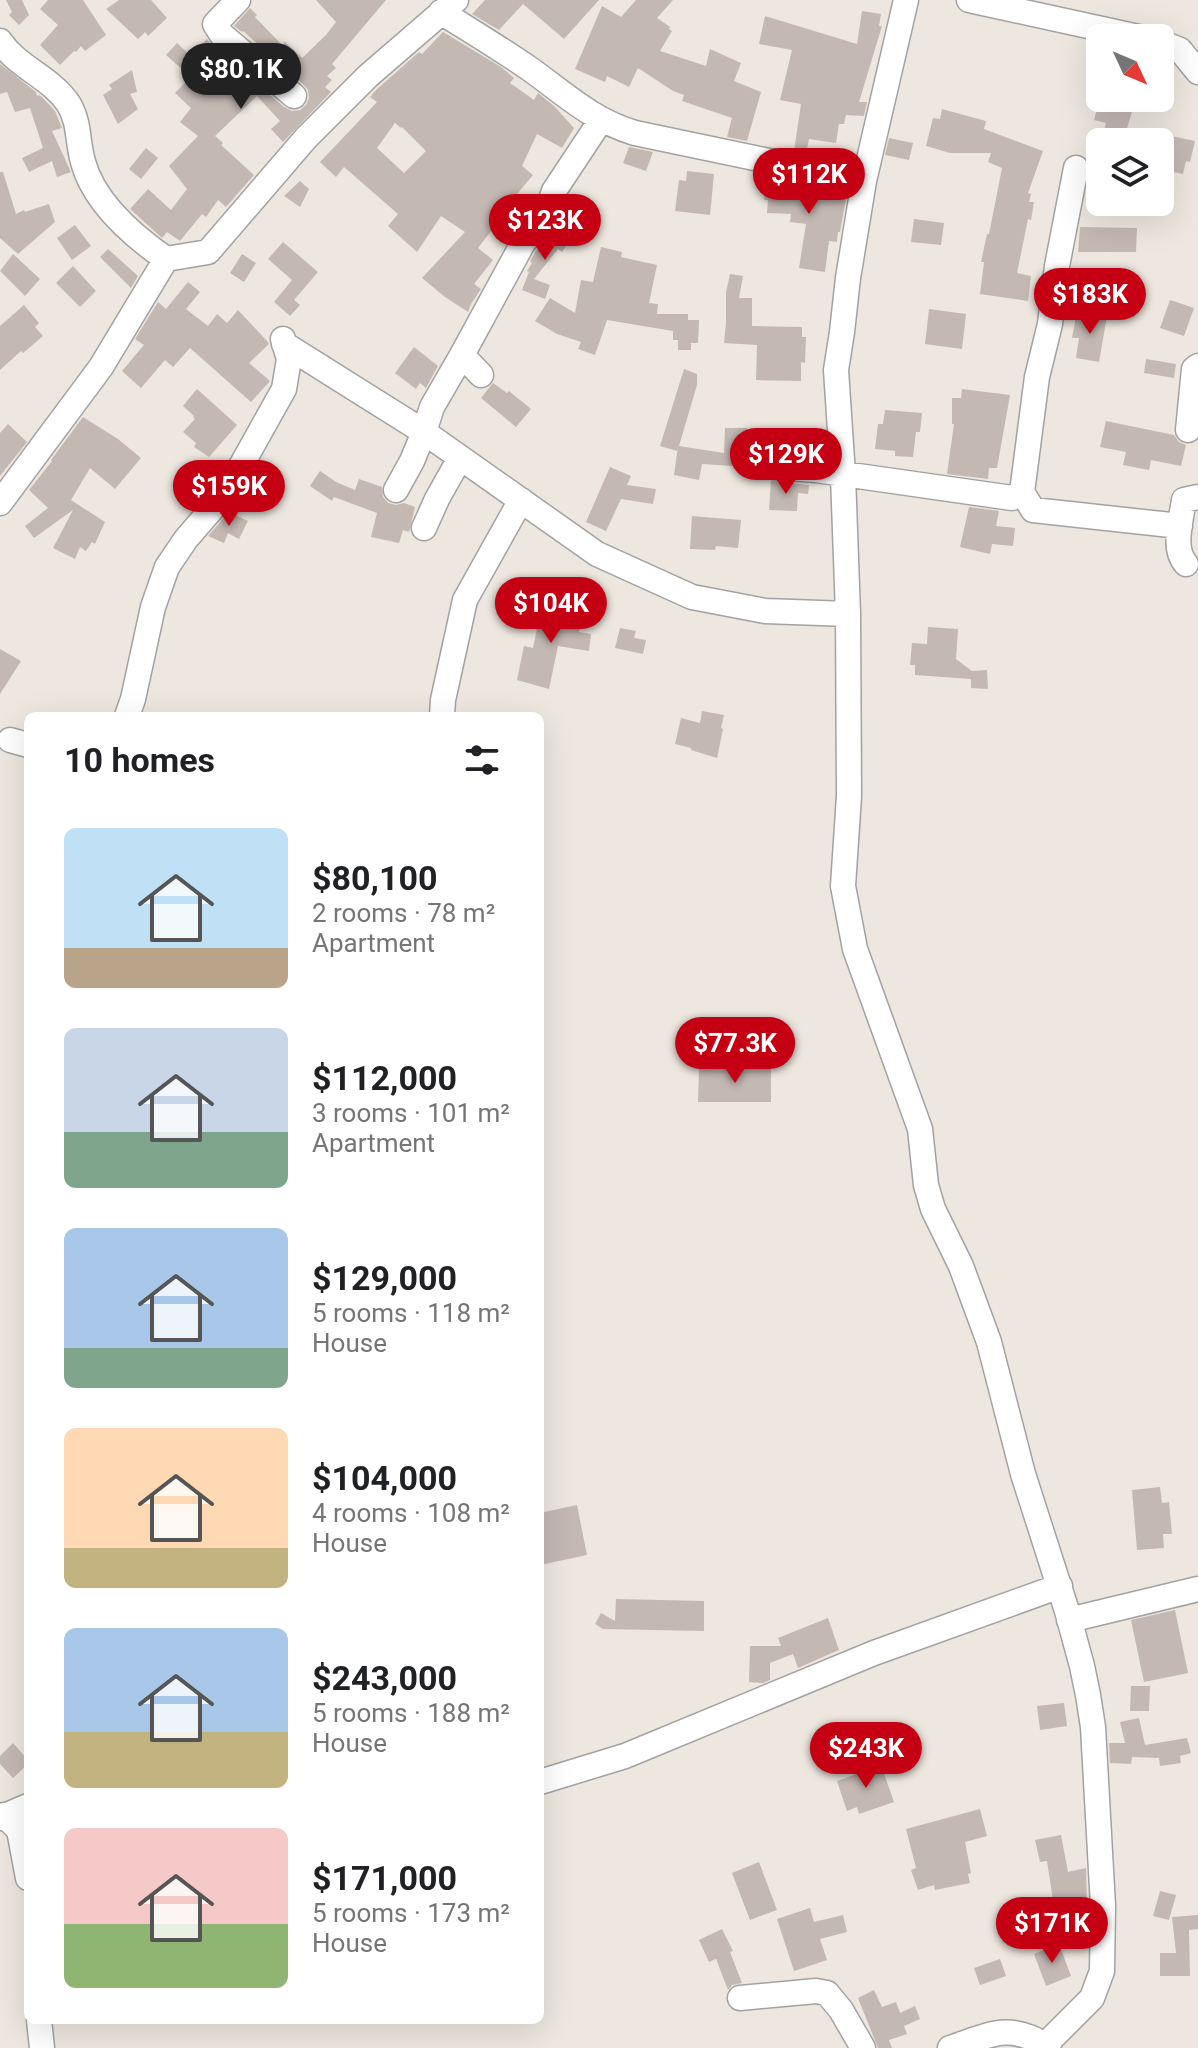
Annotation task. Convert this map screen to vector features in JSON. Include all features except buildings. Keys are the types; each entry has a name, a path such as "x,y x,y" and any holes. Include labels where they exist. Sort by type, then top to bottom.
{"street":[{"path":"238,0 215,24 222,35 294,96"},
{"path":"906,0 864,181 836,370 848,614 849,796 843,886 855,949 920,1129 926,1185 933,1209 961,1266 989,1342 1023,1474 1060,1586 1082,1666 1093,1727 1103,1906 1102,1971 1092,1998 1046,2047 1031,2037 1010,2031 950,2048"},
{"path":"969,0 1086,26"},
{"path":"2,48 48,82 66,100 76,117 82,160 90,183 129,229 166,259 208,252 306,138 368,76 449,6 589,113 612,126 864,181"},
{"path":"1174,48 1180,50 1198,72"},
{"path":"396,490 412,461 432,407 523,243 546,213 554,191 601,120"},
{"path":"1076,168 1057,266 1050,324 1037,377 1022,492 1033,510 1180,526"},
{"path":"0,503 101,367 166,259"},
{"path":"128,712 153,607 167,567 232,482 284,389 289,359 284,342 424,432 597,554 692,597 765,611 848,614"},
{"path":"462,355 481,375"},
{"path":"1188,430 1194,369 1198,366"},
{"path":"424,528 460,458"},
{"path":"774,467 816,470 1012,498 1022,492"},
{"path":"1186,564 1180,557 1184,500 1198,497"},
{"path":"442,712 465,600 521,500"},
{"path":"544,1781 625,1756 874,1653 1060,1586"},
{"path":"1069,1620 1198,1589"},
{"path":"24,1808 2,1816 19,1830 24,1857"},
{"path":"740,1998 816,1991 827,1993 841,2010 863,2048"},
{"path":"39,2024 42,2048"}]}
